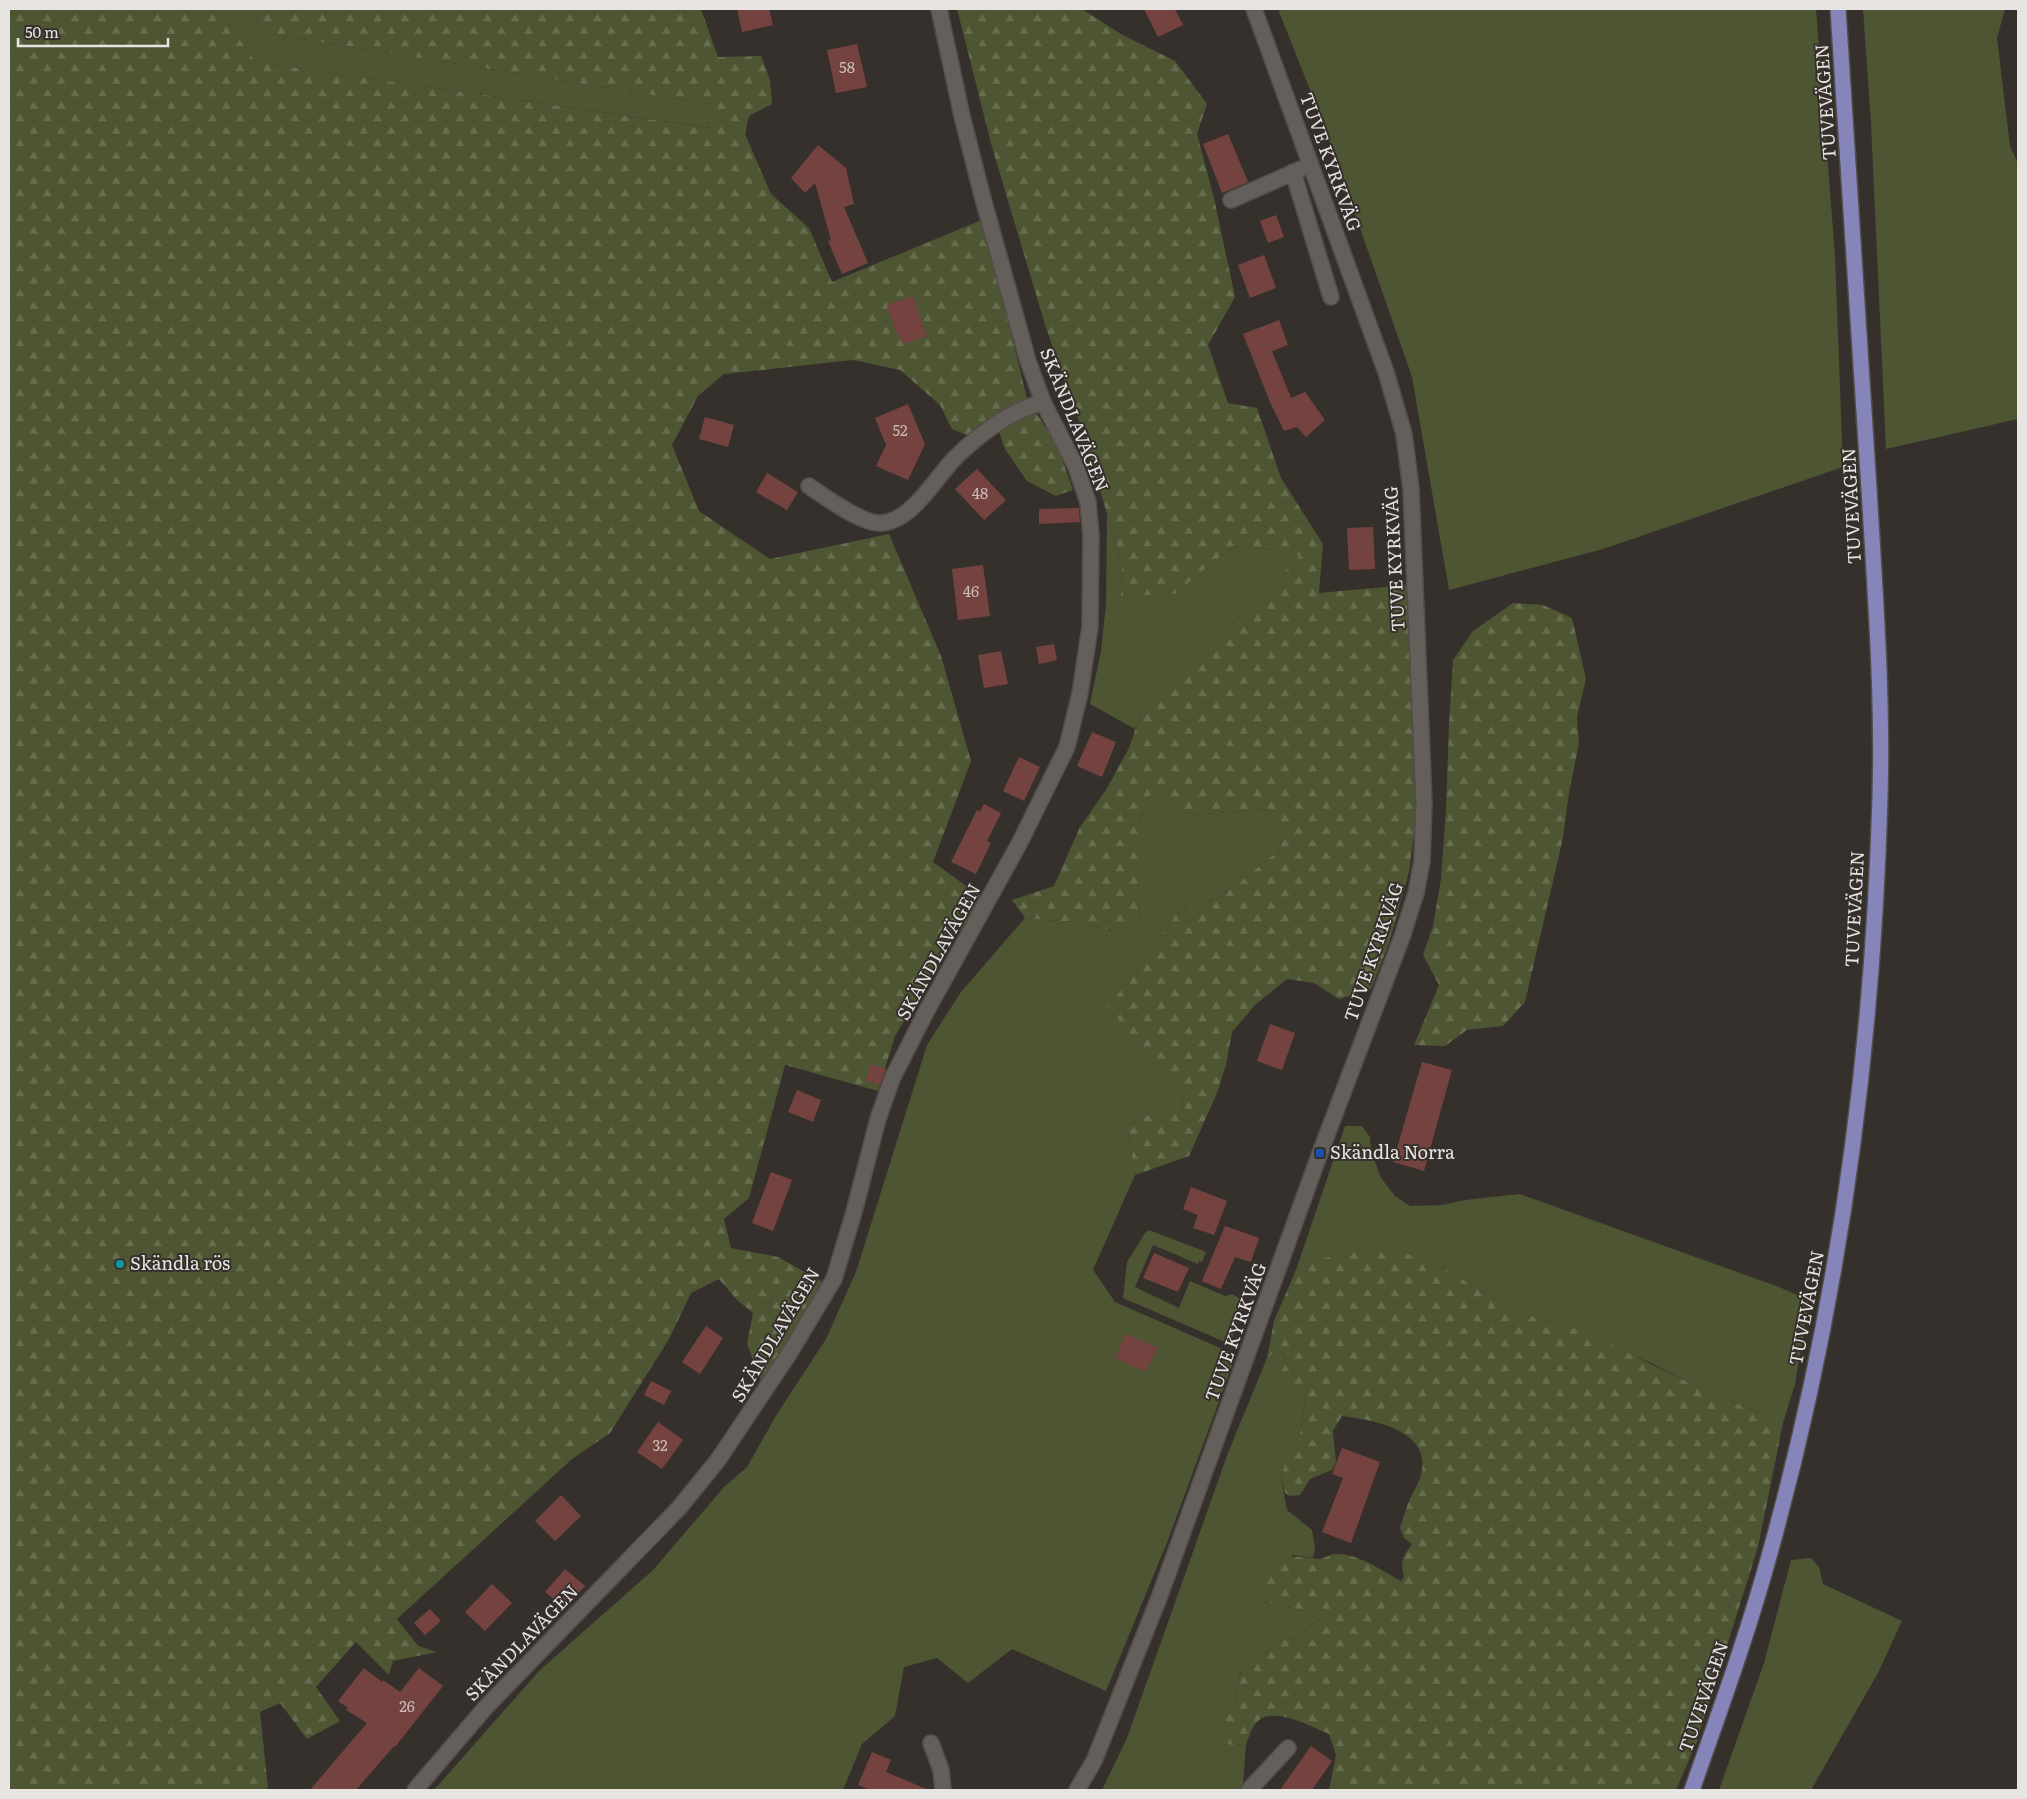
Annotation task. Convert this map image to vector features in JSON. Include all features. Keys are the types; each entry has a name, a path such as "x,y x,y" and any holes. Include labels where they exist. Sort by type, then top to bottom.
{"main road":[{"name":"TUVEVÄGEN","path":"1692,1790 1741,1649 1771,1550 1821,1339 1838,1247 1860,1086 1873,944 1880,798 1881,719 1863,374 1838,9"}],"street":[{"name":"SKÄNDLAVÄGEN","path":"415,1790 486,1707 678,1508 718,1460 789,1354 834,1279 854,1212 878,1118 892,1079 926,1012 1015,852 1066,747 1080,693 1090,627 1091,535 1088,502 1073,460 1044,402 1028,361 1003,275 962,116 939,9"},
{"name":"TUVE KYRKVÄG","path":"1078,1790 1094,1762 1159,1598 1320,1153 1402,938 1416,893 1422,861 1424,775 1412,498 1407,450 1386,372 1254,9"},
{"path":"1231,200 1310,165"},
{"path":"1293,172 1331,297"},
{"path":"809,486 861,517 877,524 892,522 902,516 919,500 938,476 965,449 1001,421 1015,413 1044,402"},
{"path":"930,1743 941,1770 943,1790"},
{"path":"1249,1790 1288,1748"}],"green space":[{"path":"9,9 218,9 256,62 711,128 710,104 269,34 250,9 701,9 718,57 761,56 770,80 772,104 749,116 745,134 771,194 809,228 832,282 984,219 1027,399 1057,445 1073,490 1056,496 1027,481 1005,449 997,425 974,438 952,429 940,405 900,370 853,360 724,374 698,396 672,445 699,511 770,559 889,534 941,656 971,761 933,862 983,898 940,959 895,1036 878,1091 785,1065 749,1198 724,1219 731,1248 778,1257 824,1283 763,1386 747,1344 753,1313 737,1300 719,1279 691,1293 669,1339 610,1433 572,1459 397,1619 418,1646 437,1652 393,1661 389,1675 356,1642 316,1687 340,1721 307,1739 280,1703 260,1712 268,1788 262,1790 9,1790"},
{"path":"218,9 250,9 269,34 710,104 712,128 256,62"},
{"path":"957,9 1082,9 1121,34 1175,61 1207,104 1197,134 1214,198 1235,297 1208,345 1228,403 1257,408 1281,478 1323,544 1319,593 1407,585 1415,690 1418,804 1409,872 1389,943 1371,989 1339,999 1314,983 1287,979 1255,1005 1232,1032 1226,1065 1217,1093 1189,1156 1135,1175 1127,1125 1154,1112 1183,1114 1182,1087 1162,1076 1108,1006 1140,968 1176,914 1217,898 1244,879 1279,850 1285,831 1266,809 1194,815 1150,795 1138,824 1138,904 1142,923 1116,931 1071,922 1025,918 1012,900 1054,886 1080,827 1106,790 1129,748 1143,707 1271,587 1299,556 1274,550 1233,546 1175,594 1121,596 1122,565 1083,432 1046,328 992,147"},
{"path":"1278,9 1816,9 1835,256 1843,467 1603,549 1449,590 1412,377 1324,125"},
{"path":"1863,9 2005,9 1997,38 2010,146 2018,164 2018,419 1886,449 1871,124"},
{"path":"1107,514 1122,565 1121,596 1175,593 1233,546 1274,550 1299,556 1271,587 1143,707 1135,729 1090,704 1101,651 1106,604"},
{"path":"1513,603 1543,605 1572,618 1586,679 1577,717 1579,743 1569,793 1563,838 1525,1002 1503,1026 1467,1030 1445,1046 1414,1045 1439,985 1423,955 1433,926 1441,879 1453,660 1473,631"},
{"path":"1150,795 1194,815 1266,809 1285,831 1279,850 1244,879 1217,898 1176,914 1140,968 1109,1006 1162,1076 1182,1087 1183,1115 1154,1112 1127,1125 1135,1175 1093,1270 1115,1302 1236,1355 1168,1540 1106,1691 1012,1649 968,1683 937,1658 904,1667 895,1716 862,1744 843,1790 434,1790 539,1671 653,1570 724,1487 747,1467 777,1414 826,1339 856,1272 927,1045 961,992 1025,918 1071,922 1116,931 1142,923 1138,904 1138,824"},
{"path":"1345,1126 1362,1126 1370,1137 1371,1151 1381,1178 1395,1196 1410,1206 1442,1205 1465,1200 1520,1194 1779,1287 1809,1300 1795,1384 1783,1423 1692,1384 1651,1363 1554,1322 1521,1314 1442,1267 1296,1270"},
{"path":"1149,1230 1206,1252 1202,1262 1199,1261 1198,1264 1153,1245 1135,1287 1179,1308 1190,1281 1225,1296 1232,1294 1244,1301 1233,1336 1227,1343 1123,1298 1127,1262 1145,1233"},
{"path":"1386,1246 1442,1267 1521,1314 1554,1321 1589,1334 1692,1384 1783,1423 1758,1547 1696,1744 1676,1790 1329,1790 1336,1755 1329,1734 1293,1719 1273,1716 1264,1717 1257,1722 1246,1744 1231,1745 1223,1740 1223,1724 1235,1702 1240,1676 1244,1667 1248,1663 1261,1659 1276,1641 1299,1638 1312,1624 1320,1620 1311,1613 1265,1602 1266,1570 1275,1558 1292,1556 1318,1559 1334,1554 1344,1554 1370,1563 1401,1581 1404,1577 1403,1559 1412,1544 1404,1538 1400,1528 1420,1478 1423,1462 1419,1449 1411,1439 1385,1425 1342,1416 1333,1431 1336,1462 1332,1470 1310,1479 1300,1495 1290,1496 1285,1493 1281,1478 1286,1459 1300,1433 1306,1396 1274,1379 1281,1372 1285,1364 1286,1361 1283,1353 1278,1350 1267,1358 1274,1321 1296,1270 1315,1261"},
{"path":"1278,1350 1283,1354 1286,1361 1283,1369 1274,1379 1306,1396 1300,1433 1286,1459 1281,1478 1287,1510 1312,1530 1315,1548 1313,1558 1293,1555 1265,1602 1311,1613 1320,1620 1312,1624 1299,1638 1276,1641 1261,1659 1244,1667 1240,1675 1235,1702 1223,1725 1231,1745 1246,1744 1243,1784 1240,1790 1102,1790 1127,1738 1228,1453 1267,1358"},
{"path":"1811,1558 1819,1567 1823,1584 1902,1621 1878,1673 1811,1790 1719,1790 1764,1663 1791,1560"}],"building":[{"path":"737,9 769,9 773,25 742,32"},
{"path":"1144,9 1175,9 1183,25 1158,37"},
{"path":"857,44 867,87 836,93 827,50"},
{"path":"1228,134 1248,182 1222,193 1203,144"},
{"path":"818,145 846,168 854,204 844,207 868,263 842,274 828,241 831,240 815,183 805,193 791,178"},
{"path":"1276,215 1284,237 1268,243 1260,221"},
{"path":"1264,255 1276,288 1250,298 1238,265"},
{"path":"913,296 927,336 904,344 895,329 887,305"},
{"path":"1279,320 1288,345 1272,351 1291,398 1305,392 1325,420 1306,437 1297,427 1284,431 1270,402 1243,334"},
{"path":"908,404 925,444 908,480 876,466 886,445 875,418"},
{"path":"705,417 734,425 728,447 699,439"},
{"path":"977,469 1006,500 984,520 955,489"},
{"path":"767,473 798,492 787,510 756,492"},
{"path":"1079,508 1080,522 1039,524 1039,509"},
{"path":"1373,527 1375,569 1349,570 1347,528"},
{"path":"983,565 990,616 958,620 952,569"},
{"path":"1054,644 1057,660 1039,664 1036,647"},
{"path":"1001,651 1008,684 984,688 978,655"},
{"path":"1092,732 1116,742 1102,777 1077,766"},
{"path":"1019,757 1040,767 1024,801 1003,791"},
{"path":"984,804 1001,813 987,841 991,843 976,874 951,862 977,810 980,812"},
{"path":"1270,1024 1295,1033 1282,1070 1257,1061"},
{"path":"1422,1062 1452,1070 1424,1171 1393,1162"},
{"path":"871,1064 886,1069 880,1085 865,1080"},
{"path":"797,1090 821,1100 813,1122 788,1112"},
{"path":"771,1172 792,1180 773,1231 752,1223"},
{"path":"1191,1187 1227,1201 1214,1235 1193,1228 1198,1215 1183,1209"},
{"path":"1225,1226 1259,1238 1251,1262 1235,1257 1221,1289 1202,1281"},
{"path":"1154,1253 1189,1268 1178,1292 1143,1278"},
{"path":"706,1326 723,1338 700,1374 682,1362"},
{"path":"1126,1334 1157,1348 1146,1372 1115,1358"},
{"path":"651,1381 671,1391 664,1405 644,1395"},
{"path":"658,1422 683,1440 662,1469 637,1452"},
{"path":"1342,1448 1380,1462 1351,1543 1322,1532 1343,1478 1332,1474"},
{"path":"561,1495 581,1516 555,1541 535,1521"},
{"path":"565,1569 585,1586 565,1609 545,1592"},
{"path":"492,1584 512,1603 485,1631 465,1612"},
{"path":"430,1609 441,1621 425,1635 414,1623"},
{"path":"364,1668 382,1682 383,1680 400,1692 419,1668 443,1686 395,1747 356,1790 310,1790 367,1723 346,1710 348,1708 338,1701"},
{"path":"1311,1746 1332,1761 1312,1790 1280,1790"},
{"path":"872,1752 891,1760 886,1772 929,1790 871,1790 858,1785"}],"place":[{"name":"Skändla Norra","path":"1320,1153"},
{"name":"Skändla rös","path":"120,1264"}]}
